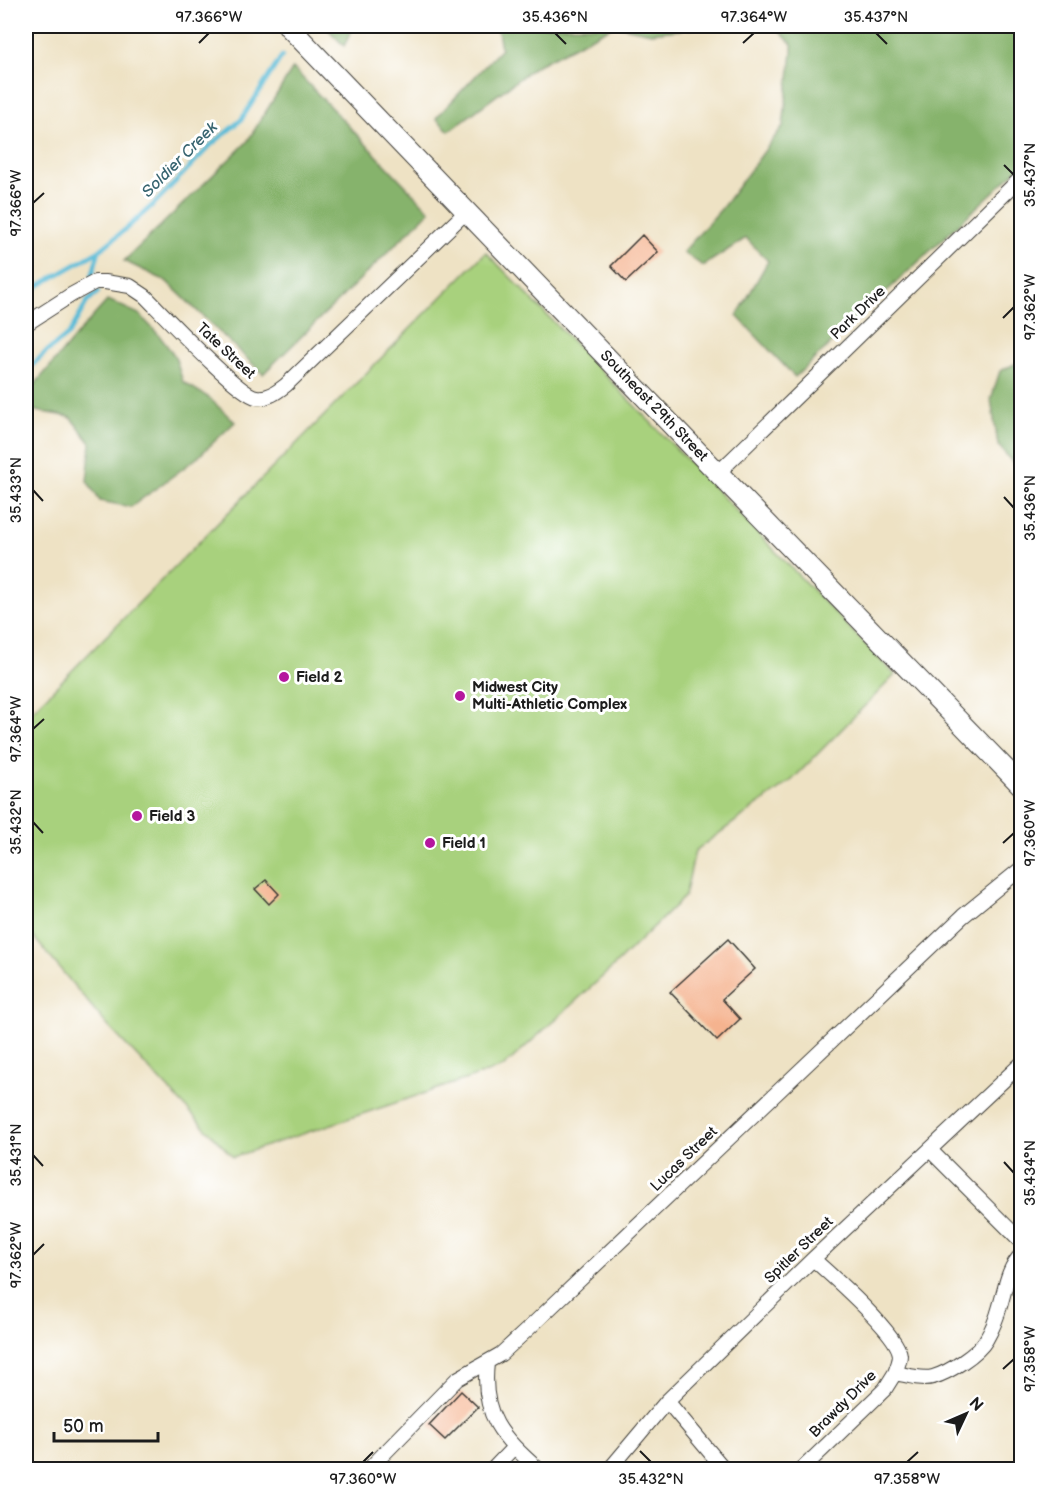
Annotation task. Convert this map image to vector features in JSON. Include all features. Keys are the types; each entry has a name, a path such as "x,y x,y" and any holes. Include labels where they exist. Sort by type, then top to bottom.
{"main road":[{"name":"Southeast 29th Street","path":"288,26 1022,786"}],"street":[{"name":"Park Drive","path":"718,472 1022,177"},
{"name":"Tate Street","path":"26,324 95,282 130,286 145,296 231,381 249,395 269,396 286,386 467,211"},
{"name":"Lucas Street","path":"368,1470 457,1379 501,1354 963,916 1022,868"},
{"name":"Spitler Street","path":"609,1470 667,1401 813,1259 1022,1063"},
{"path":"930,1149 1022,1242"},
{"name":"Brawdy Drive","path":"801,1470 885,1389 896,1373 931,1377 948,1371 986,1342 1001,1304 1008,1275 1022,1254"},
{"path":"813,1259 872,1314 894,1341 900,1355 896,1373"},
{"path":"487,1363 485,1380 487,1400 496,1424 514,1447 539,1470"},
{"path":"667,1401 724,1470"},
{"path":"492,1470 514,1447"}],"green space":[{"path":"325,26 354,26 344,46"},
{"path":"497,26 613,26 536,66 449,131 436,118 501,49"},
{"path":"619,26 699,26 651,33"},
{"path":"774,26 1021,26 1021,166 795,377 737,316 768,261 746,238 703,266 683,252 722,208 783,126 792,44"},
{"path":"293,68 430,211 263,374 166,281 124,261 247,142"},
{"name":"Midwest City Multi-Athletic Complex","path":"486,252 895,675 792,780 695,851 685,896 612,968 503,1067 233,1157 107,1025 26,928 26,717"},
{"path":"108,300 139,314 175,356 183,382 208,397 235,422 197,458 131,507 100,501 87,481 91,443 70,417 26,409 26,395"},
{"path":"1021,361 1021,473 998,445 991,399 1000,371"}],"building":[{"path":"642,235 658,252 626,282 611,266"},
{"path":"266,880 279,894 269,904 255,889"},
{"path":"728,939 755,969 722,999 740,1019 717,1041 670,992"},
{"path":"461,1391 478,1407 445,1440 429,1425"}],"waterway":[{"name":"Soldier Creek","path":"26,293 99,251 155,203 211,145 241,120 282,56"},
{"name":"Soldier Creek","path":"92,276 99,251"},
{"name":"Soldier Creek","path":"26,371 69,334 87,302 98,292"}],"place":[{"name":"Field 2","path":"284,677"},
{"name":"Midwest City Multi-Athletic Complex","path":"460,696"},
{"name":"Field 3","path":"137,816"},
{"name":"Field 1","path":"430,843"}]}
